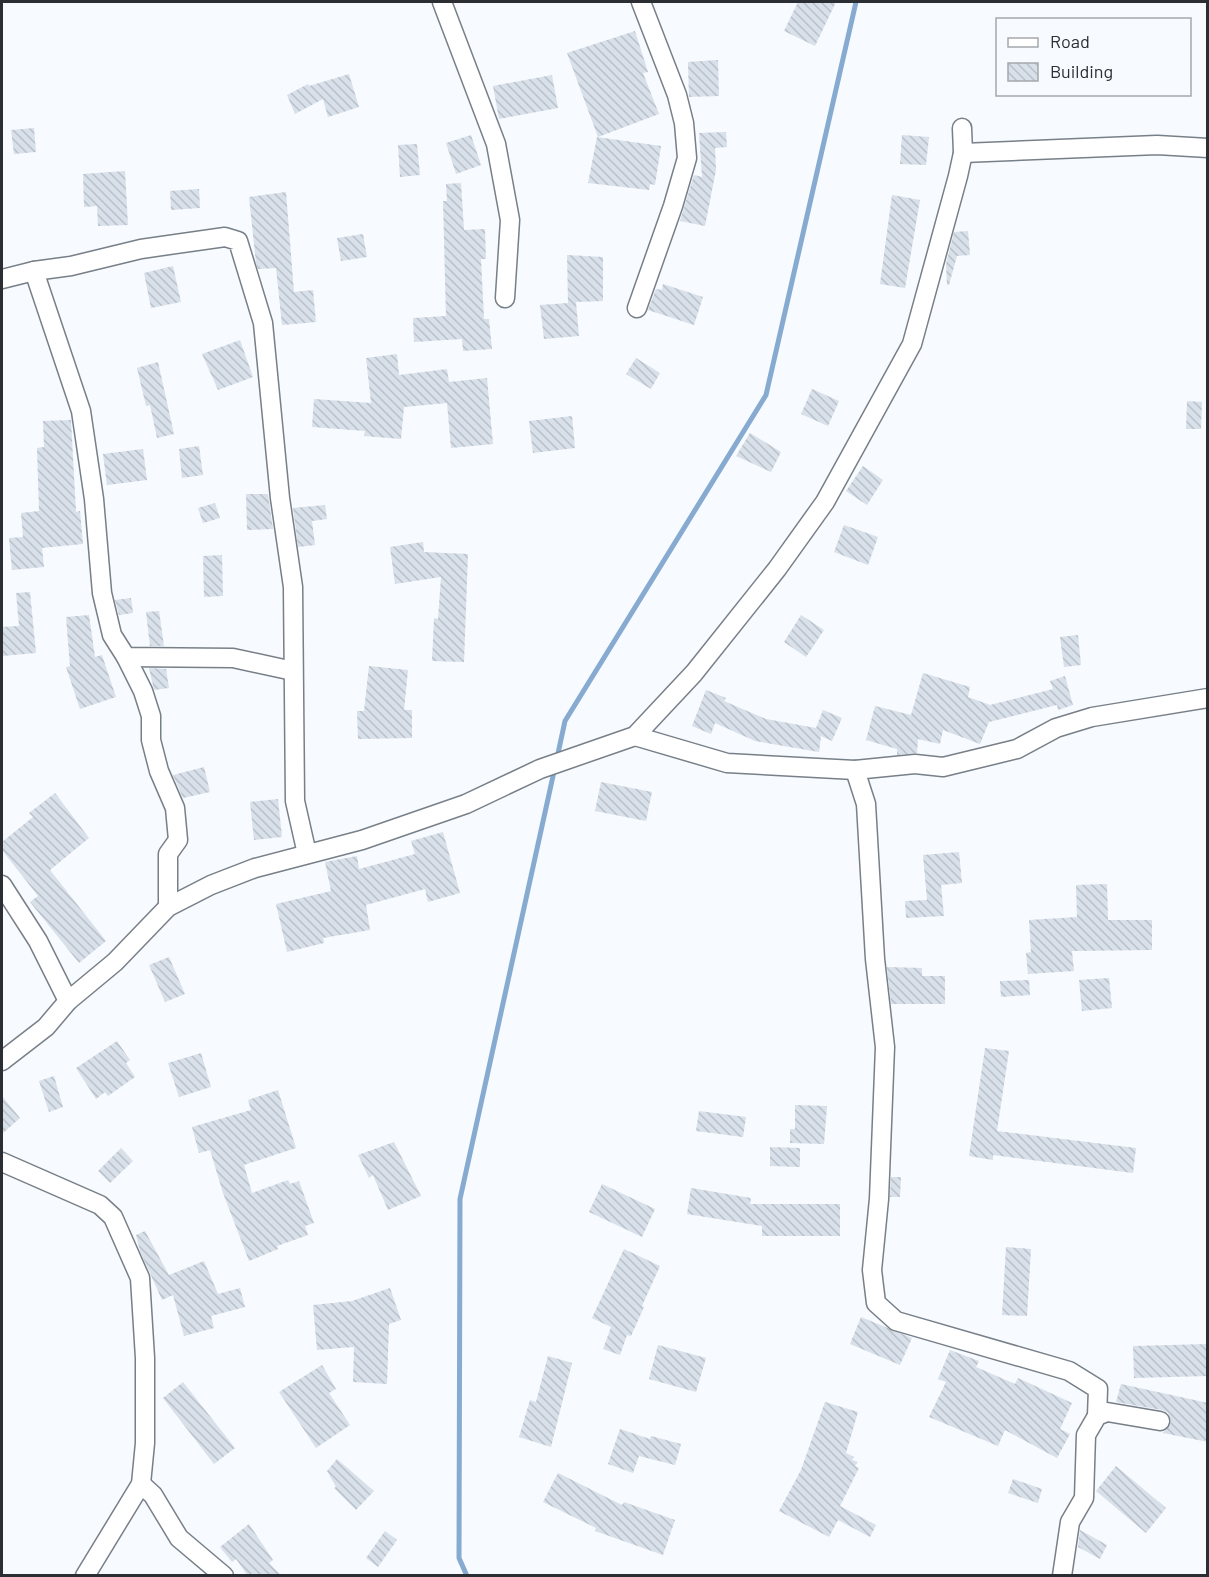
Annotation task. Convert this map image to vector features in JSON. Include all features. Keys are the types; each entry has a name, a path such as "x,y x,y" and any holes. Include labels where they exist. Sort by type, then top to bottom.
{"street":[{"path":"442,2 496,144 510,220 505,298"},
{"path":"637,308 673,206 687,158 684,123 677,94 641,2"},
{"path":"2,1061 46,1027 68,1001 115,962 168,907 211,885 255,868 417,822 466,804 540,769 635,735 694,673 777,568 831,491 912,344 963,153 962,128"},
{"path":"963,153 1157,146 1208,148"},
{"path":"2,279 34,271 71,267 141,249 206,242 225,237 238,241 263,323 280,498 293,588 295,801 307,854"},
{"path":"34,271 81,411 94,499 102,593 112,634 143,691 151,716 152,740 159,771 175,808 178,840 168,854 168,907"},
{"path":"126,657 233,658 293,671"},
{"path":"635,735 727,762 855,770 915,764 944,766 971,762 1017,749 1056,728 1092,717 1208,698"},
{"path":"855,770 866,804 875,959 885,1047 879,1199 872,1270 876,1303 896,1321 1069,1371 1098,1389 1097,1416 1086,1435 1084,1498 1070,1522 1062,1575"},
{"path":"2,885 39,942 68,1001"},
{"path":"2,1162 100,1205 113,1217 140,1278 145,1358 141,1484 85,1575"},
{"path":"1097,1416 1107,1412 1160,1421"},
{"path":"141,1484 153,1496 179,1538 224,1575"}],"building":[{"path":"798,2 836,2 815,46 784,31"},
{"path":"635,31 648,72 643,73 659,114 598,137 567,53"},
{"path":"718,60 719,96 689,97 688,62"},
{"path":"349,74 359,107 328,117 323,99 295,114 287,95 308,84 309,86"},
{"path":"552,75 558,108 499,119 493,86"},
{"path":"34,128 36,152 14,154 11,130"},
{"path":"726,132 727,147 715,148 716,170 705,226 680,221 694,175 702,177 699,133"},
{"path":"471,135 481,165 456,174 446,143"},
{"path":"902,135 929,137 926,165 900,164"},
{"path":"597,137 661,146 655,185 650,184 649,190 588,183"},
{"path":"417,144 420,175 400,177 398,145"},
{"path":"125,171 128,225 98,226 97,206 84,207 83,174"},
{"path":"461,183 464,230 485,229 486,259 481,259 484,319 489,319 492,349 463,351 462,339 414,342 413,318 446,316 443,201 447,201 446,184"},
{"path":"199,189 200,208 171,210 170,191"},
{"path":"286,192 294,292 313,290 316,322 282,325 276,268 258,269 256,263 249,197"},
{"path":"892,195 920,200 905,288 880,284"},
{"path":"968,231 970,255 957,256 949,285 947,285 946,264 954,232"},
{"path":"363,234 367,257 341,261 337,238"},
{"path":"567,255 603,257 603,301 576,302 579,336 544,339 540,305 568,303"},
{"path":"173,266 181,302 151,308 144,273"},
{"path":"663,284 703,297 694,325 648,310 656,289 662,290"},
{"path":"240,340 253,377 218,390 202,354"},
{"path":"397,354 399,375 447,369 449,382 487,378 493,444 451,448 447,403 404,407 401,439 364,436 365,431 312,427 314,399 371,403 366,358"},
{"path":"636,358 660,373 651,389 626,374"},
{"path":"158,362 174,434 157,438 150,405 146,406 137,368"},
{"path":"812,389 839,401 828,426 801,414"},
{"path":"1187,401 1202,402 1201,429 1186,429"},
{"path":"572,416 575,448 533,453 529,421"},
{"path":"71,420 76,512 80,511 83,544 42,548 44,567 12,570 9,538 23,537 21,513 39,511 37,448 44,447 43,421"},
{"path":"750,433 781,452 771,472 736,456"},
{"path":"199,446 203,475 182,478 179,449"},
{"path":"143,449 147,480 107,485 103,454"},
{"path":"863,466 883,480 867,505 846,491"},
{"path":"246,494 268,494 273,529 247,530"},
{"path":"215,503 220,518 203,523 198,508"},
{"path":"325,505 327,519 312,521 315,545 298,547 293,508"},
{"path":"844,525 878,537 868,565 834,552"},
{"path":"423,542 424,552 468,554 464,662 432,661 434,618 438,619 441,577 395,584 390,547"},
{"path":"222,555 223,596 204,597 203,556"},
{"path":"30,592 36,653 2,656 2,627 19,626 16,593"},
{"path":"131,598 133,613 119,615 115,600"},
{"path":"159,611 164,646 150,646 146,612"},
{"path":"89,615 95,657 102,655 116,697 80,709 66,667 70,666 66,617"},
{"path":"801,615 824,630 806,657 784,642"},
{"path":"1078,635 1081,665 1064,667 1060,637"},
{"path":"369,666 408,670 404,710 412,710 412,738 358,739 357,711 364,711"},
{"path":"149,668 166,669 169,688 154,690"},
{"path":"923,673 970,687 968,697 990,705 1053,689 1050,681 1065,676 1073,705 1058,710 1057,705 989,722 980,744 943,730 940,744 918,739 917,753 897,755 897,749 866,740 875,706 911,715"},
{"path":"706,690 726,698 724,701 766,719 816,728 823,710 842,718 832,741 821,736 819,752 755,741 715,723 711,734 692,726"},
{"path":"204,767 210,792 183,798 173,775"},
{"path":"601,782 652,792 646,821 595,811"},
{"path":"55,793 89,838 50,870 106,941 79,963 30,902 38,896 2,850 2,842 33,817 29,813"},
{"path":"278,799 282,837 254,840 250,802"},
{"path":"443,832 460,893 428,902 425,889 366,905 370,930 323,938 324,943 287,952 276,904 331,891 325,862 357,856 359,869 415,854 411,841"},
{"path":"959,852 962,883 941,885 944,916 906,918 905,901 927,900 923,855"},
{"path":"1107,884 1108,920 1152,920 1152,950 1072,951 1074,971 1028,974 1026,953 1031,952 1029,920 1077,917 1076,885"},
{"path":"169,957 185,994 165,1002 149,965"},
{"path":"887,967 922,968 922,976 945,976 945,1004 891,1004"},
{"path":"1109,978 1112,1008 1082,1011 1079,980"},
{"path":"1029,980 1030,995 1001,997 1000,981"},
{"path":"117,1041 130,1060 126,1063 135,1077 108,1096 105,1092 96,1099 76,1068"},
{"path":"985,1048 1009,1051 997,1131 1136,1148 1133,1173 993,1155 993,1160 969,1156"},
{"path":"201,1053 211,1087 179,1097 168,1063"},
{"path":"54,1076 63,1107 49,1112 39,1081"},
{"path":"278,1090 296,1148 244,1165 252,1193 288,1180 290,1184 299,1181 314,1223 305,1226 308,1235 277,1246 278,1249 249,1261 223,1193 210,1150 199,1153 192,1127 251,1110 248,1100"},
{"path":"2,1096 20,1118 2,1134"},
{"path":"795,1105 827,1106 824,1144 790,1143 790,1129 795,1129"},
{"path":"699,1111 746,1117 743,1137 696,1131"},
{"path":"394,1142 421,1196 388,1210 373,1175 369,1178 358,1155"},
{"path":"770,1147 800,1148 800,1167 770,1166"},
{"path":"121,1148 133,1161 110,1183 98,1171"},
{"path":"891,1177 901,1177 900,1197 890,1197"},
{"path":"602,1184 655,1209 642,1237 589,1212"},
{"path":"691,1188 751,1198 750,1204 840,1204 840,1236 762,1236 762,1226 687,1214"},
{"path":"145,1231 169,1275 204,1261 218,1294 240,1288 245,1307 211,1316 214,1328 184,1336 173,1295 162,1300 140,1251 136,1235"},
{"path":"1006,1247 1031,1249 1027,1316 1002,1315"},
{"path":"624,1249 660,1266 631,1336 627,1335 620,1355 603,1349 611,1327 592,1318"},
{"path":"390,1288 401,1320 389,1324 387,1384 353,1382 354,1347 317,1350 313,1305 352,1301"},
{"path":"861,1317 912,1338 900,1365 850,1344"},
{"path":"1208,1344 1208,1376 1134,1378 1133,1346"},
{"path":"658,1345 706,1358 696,1392 649,1379"},
{"path":"950,1350 979,1361 976,1367 1015,1384 1018,1378 1072,1403 1060,1429 1070,1434 1057,1458 1005,1430 998,1446 929,1417 946,1382 938,1379"},
{"path":"548,1356 572,1363 551,1447 519,1437 530,1400 536,1402"},
{"path":"322,1365 336,1389 329,1393 350,1425 316,1448 279,1392"},
{"path":"183,1382 235,1448 214,1464 163,1398"},
{"path":"1121,1384 1208,1403 1208,1442 1163,1433 1171,1422 1168,1413 1162,1410 1116,1402"},
{"path":"825,1402 858,1412 846,1453 854,1457 852,1460 858,1462 855,1466 859,1468 840,1506 876,1525 870,1537 838,1520 829,1537 779,1511 801,1470"},
{"path":"620,1429 650,1439 651,1436 681,1444 675,1465 639,1456 633,1473 608,1464"},
{"path":"337,1459 374,1491 356,1510 334,1488 336,1487 327,1471"},
{"path":"1116,1466 1166,1508 1146,1533 1096,1491"},
{"path":"558,1473 622,1505 624,1502 675,1520 663,1555 595,1531 596,1528 543,1502"},
{"path":"1013,1479 1042,1489 1038,1503 1008,1493"},
{"path":"249,1524 273,1560 269,1563 281,1575 247,1575 236,1559 232,1562 220,1547"},
{"path":"1080,1530 1107,1545 1100,1559 1078,1547"},
{"path":"385,1531 397,1540 378,1567 366,1558"}],"waterway":[{"path":"557,758 565,721 766,395 856,2"},
{"path":"467,1576 459,1558 460,1199 555,767"}]}
